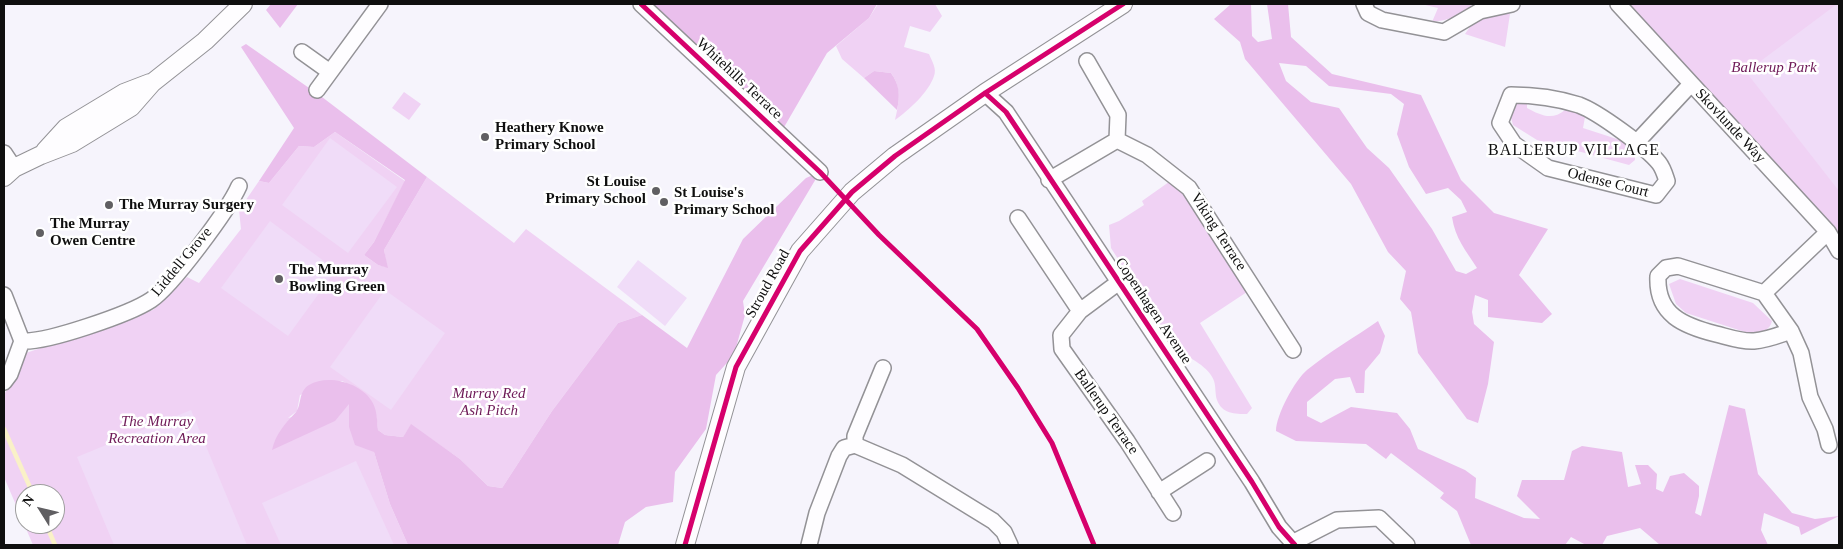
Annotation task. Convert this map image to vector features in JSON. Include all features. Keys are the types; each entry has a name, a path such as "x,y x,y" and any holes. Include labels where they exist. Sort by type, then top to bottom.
{"street":[{"path":"4,153 9,172 41,155 66,128 124,93 152,83 205,41 243,4"},
{"path":"317,90 380,4"},
{"name":"Whitehills Terrace","path":"641,4 820,172"},
{"name":"Stroud Road","path":"686,545 736,367 800,251 852,192 895,156 985,93 1123,4"},
{"path":"1364,4 1368,13 1382,20 1444,32 1480,11 1512,4"},
{"name":"Skovlunde Way","path":"1618,4 1828,232 1839,251"},
{"path":"302,52 330,72"},
{"path":"1049,180 1117,140 1118,115 1087,62"},
{"path":"1636,143 1691,84"},
{"name":"Copenhagen Avenue","path":"985,93 1006,112 1049,180 1252,482 1279,527 1294,544"},
{"name":"Odense Court","path":"1511,95 1530,95 1580,106 1636,143 1660,164 1667,181 1656,195 1548,168 1514,144 1500,123 1511,95"},
{"name":"Viking Terrace","path":"1117,140 1147,155 1189,188 1293,350"},
{"name":"Liddell Grove","path":"22,341 31,342 80,329 151,300 182,267 226,208 239,186"},
{"path":"1018,218 1080,311"},
{"path":"1764,292 1828,232"},
{"path":"1791,331 1753,341 1694,328 1678,322 1667,310 1657,287 1658,276 1666,268 1678,266 1764,292 1791,331 1801,353 1810,397 1825,429 1829,445"},
{"name":"Ballerup Terrace","path":"1119,282 1080,311 1061,334 1062,349 1127,441 1173,513"},
{"path":"4,295 22,341 10,374 4,382"},
{"path":"856,445 855,436 883,368"},
{"path":"809,545 817,514 839,456 844,448 856,445 902,465 993,521 1004,532 1010,545"},
{"path":"1159,492 1207,461"},
{"path":"1294,544 1337,520 1379,518 1407,545"}],"green space":[{"path":"878,4 935,4 942,16 930,32 910,26 904,47 929,54 935,73 923,95 895,120 898,90 891,73 874,71 864,78 842,59 836,46 869,18"},
{"path":"1421,4 1472,4 1460,15 1432,22 1438,8"},
{"name":"Ballerup Park","path":"1624,4 1839,4 1839,239"},
{"path":"1839,4 1839,191 1746,72"},
{"path":"1497,12 1510,14 1505,47 1465,34 1474,21"},
{"path":"404,92 421,104 409,120 392,108"},
{"path":"1527,97 1527,108 1541,115 1551,116 1565,110 1574,110 1585,117 1583,128 1620,140 1635,150 1635,160 1629,165 1537,140 1513,125 1509,110 1515,102"},
{"name":"The Murray Recreation Area","path":"335,132 405,181 374,242 364,255 378,265 387,267 384,250 427,177 514,243 526,229 642,315 618,323 552,411 502,488 488,486 460,459 411,425 403,437 385,435 378,430 375,412 369,399 342,381 300,395 297,411 288,418 349,403 349,427 374,452 390,504 408,545 33,545 28,534 65,534 65,484 15,484 15,503 4,477 4,395 26,353 153,310 187,277 199,283 241,229 239,210 259,181 269,183 299,146 314,147"},
{"name":"The Murray Bowling Green","path":"330,138 397,187 348,253 282,205"},
{"path":"1176,177 1253,288 1200,323 1252,408 1247,414 1229,412 1219,405 1212,376 1198,363 1177,352 1111,248 1109,225 1144,205 1142,201"},
{"name":"The Murray Bowling Green","path":"270,221 336,270 288,336 221,288"},
{"path":"638,260 687,298 665,326 617,287"},
{"path":"1680,279 1753,303 1772,321 1768,328 1762,332 1753,333 1686,313 1676,304 1669,284"},
{"path":"385,290 445,333 391,410 330,367"},
{"path":"191,410 247,545 114,545 77,457"},
{"path":"356,461 394,545 281,545 262,503"}],"shaded area":[{"path":"271,4 298,4 280,28 266,10"},
{"path":"648,4 877,4 869,18 827,53 783,129"},
{"path":"1231,4 1251,4 1252,36 1258,42 1272,39 1267,4 1288,4 1291,37 1332,74 1421,95 1461,180 1494,213 1548,229 1519,275 1552,314 1542,323 1488,317 1488,300 1475,295 1472,312 1474,324 1494,342 1488,384 1478,423 1467,419 1418,353 1411,312 1400,299 1406,271 1388,252 1351,184 1245,59 1240,42 1214,19","holes":["1279,63 1306,66 1329,86 1391,94 1404,104 1397,134 1409,167 1426,194 1448,188 1461,200 1467,212 1452,217 1453,225 1477,268 1466,274 1456,271 1432,229 1389,168 1367,148 1339,108 1311,102 1286,81"]},
{"path":"246,44 322,97 427,177 384,250 388,268 378,265 364,255 374,242 405,180 335,132 314,147 299,146 269,183 259,181 294,128 241,47"},
{"path":"874,71 891,73 894,77 899,91 897,110 864,78"},
{"path":"820,172 743,301 745,315 734,355 716,375 706,429 675,472 673,502 646,507 625,522 618,545 408,545 390,504 374,452 355,445 349,427 349,404 335,421 272,450 278,434 298,409 303,391 309,385 316,382 333,380 351,384 366,394 376,410 378,430 385,435 403,437 411,424 460,459 488,486 502,488 552,411 618,323 642,315 687,348 743,239 806,178"},
{"path":"1378,321 1385,336 1380,353 1365,371 1364,393 1356,393 1350,377 1335,379 1307,402 1307,416 1321,423 1351,407 1397,413 1410,429 1418,449 1465,470 1476,478 1475,498 1524,518 1540,519 1517,496 1522,480 1564,480 1572,451 1582,446 1622,452 1628,487 1641,484 1635,465 1648,465 1657,474 1656,489 1663,492 1670,476 1684,473 1699,486 1695,513 1701,516 1729,405 1745,409 1758,474 1792,513 1815,519 1839,516 1801,535 1799,527 1764,513 1761,530 1768,545 1660,545 1640,528 1607,536 1602,545 1586,545 1571,537 1565,545 1471,545 1457,511 1440,498 1444,493 1391,453 1386,459 1366,444 1296,441 1276,431 1283,407 1302,375 1324,357"}],"waterway":[{"path":"4,429 29,484"},
{"path":"50,534 55,545"}],"cycle path":[{"path":"641,4 820,172 879,235 977,329 1018,388 1052,443 1094,545"},
{"path":"685,545 736,367 800,251 852,192 895,156 985,93 1123,4"},
{"path":"985,93 1006,112 1252,482 1279,527 1295,545"}],"place":[{"name":"Heathery Knowe Primary School","path":"485,137"},
{"name":"St Louise Primary School","path":"656,191"},
{"name":"St Louise's Primary School","path":"664,202"},
{"name":"The Murray Surgery","path":"109,205"},
{"name":"The Murray Owen Centre","path":"40,233"},
{"name":"The Murray Bowling Green","path":"279,279"}],"district":[{"name":"BALLERUP VILLAGE","path":"1574,151"}],"park label":[{"name":"Murray Red Ash Pitch","path":"489,402"}]}
